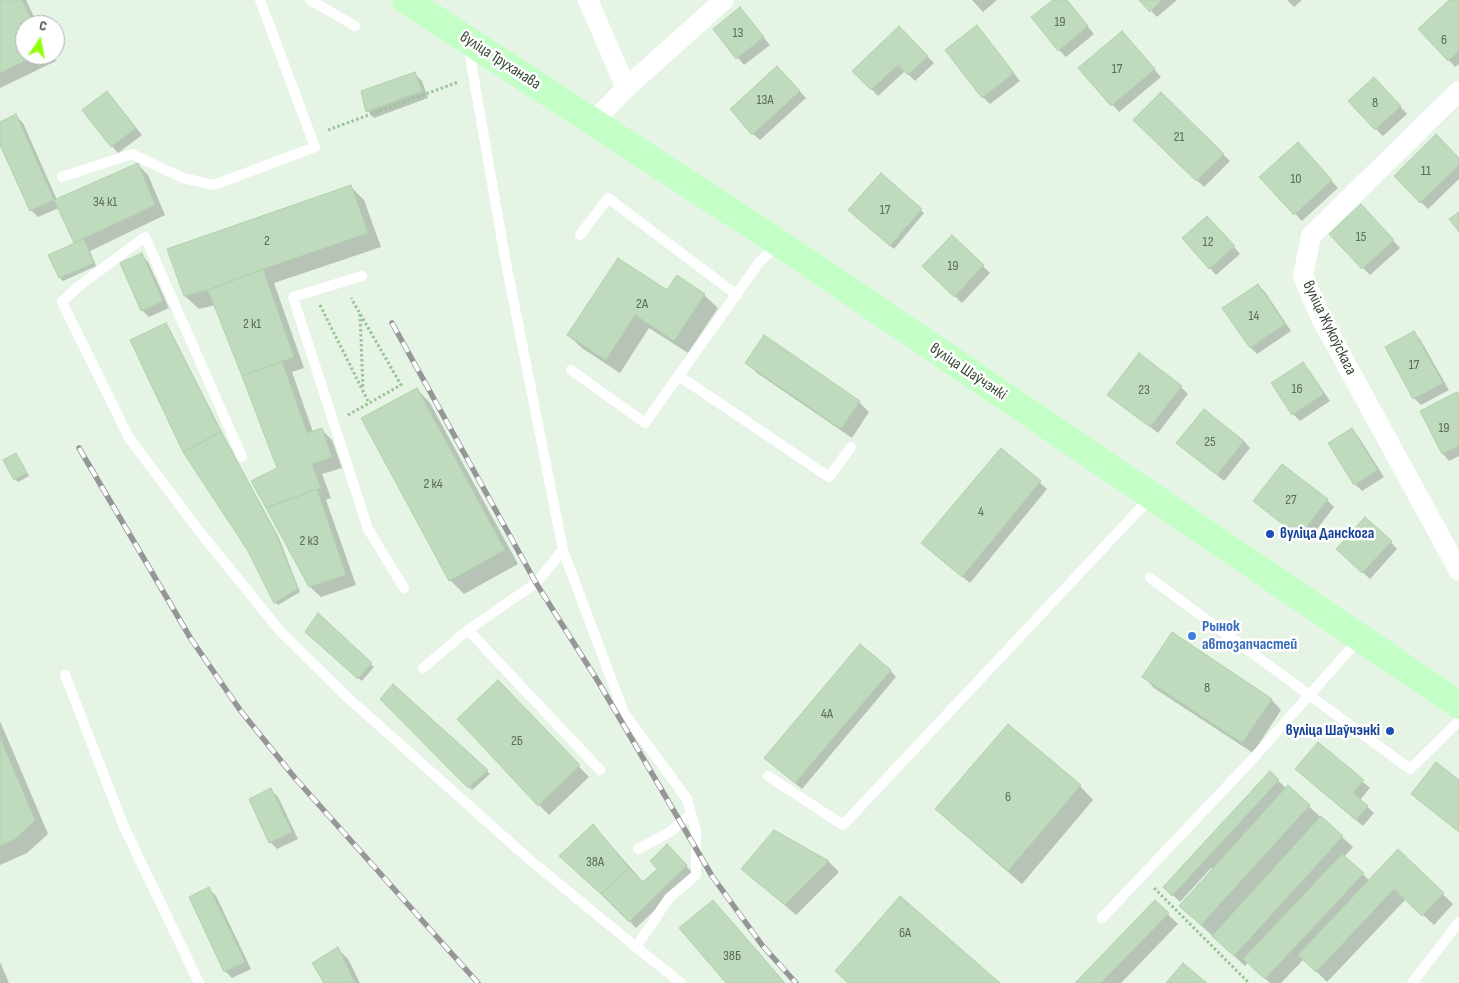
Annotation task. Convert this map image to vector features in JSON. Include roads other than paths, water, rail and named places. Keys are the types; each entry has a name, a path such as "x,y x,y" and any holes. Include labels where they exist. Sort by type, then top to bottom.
{"main road":[{"name":"вуліца Труханава","path":"406,0 593,122"},
{"name":"вуліца Шаўчэнкі","path":"593,122 780,243 1459,706"}],"street":[{"path":"588,0 626,88"},
{"path":"593,122 626,88 724,0"},
{"name":"вуліца Жукоўскага","path":"1459,92 1311,236 1303,276 1320,318 1459,571"}],"lane":[{"path":"62,177 132,154 184,178 214,185 315,148 260,0"},
{"path":"310,0 355,26"},
{"path":"471,42 470,56 505,258 563,550 624,713 687,799 696,831 696,875 669,898 636,947"},
{"path":"580,235 608,198 737,295"},
{"path":"242,457 144,237 79,286 62,302 130,438 196,527 280,631 354,704 530,860 681,983"},
{"path":"572,370 646,422 760,261 780,243"},
{"path":"362,276 294,297 368,529 404,588"},
{"path":"680,376 829,477 850,447"},
{"path":"768,776 843,825 1151,496"},
{"path":"423,668 468,630 536,584 563,550"},
{"path":"1150,578 1308,696 1410,769 1459,721"},
{"path":"468,630 600,770"},
{"path":"1102,918 1249,763 1360,638"},
{"path":"65,675 124,827 199,983"},
{"path":"638,849 670,832 691,814"},
{"path":"1412,983 1459,922"}],"railway":[{"path":"392,323 536,583 599,683 712,876 762,945 796,983"},
{"path":"79,448 191,639 240,710 295,778 478,983"}],"place":[{"name":"вуліца Данскога","path":"1270,534"},
{"name":"Рынок автозапчастей","path":"1192,636"},
{"name":"вуліца Шаўчэнкі","path":"1390,731"}]}
